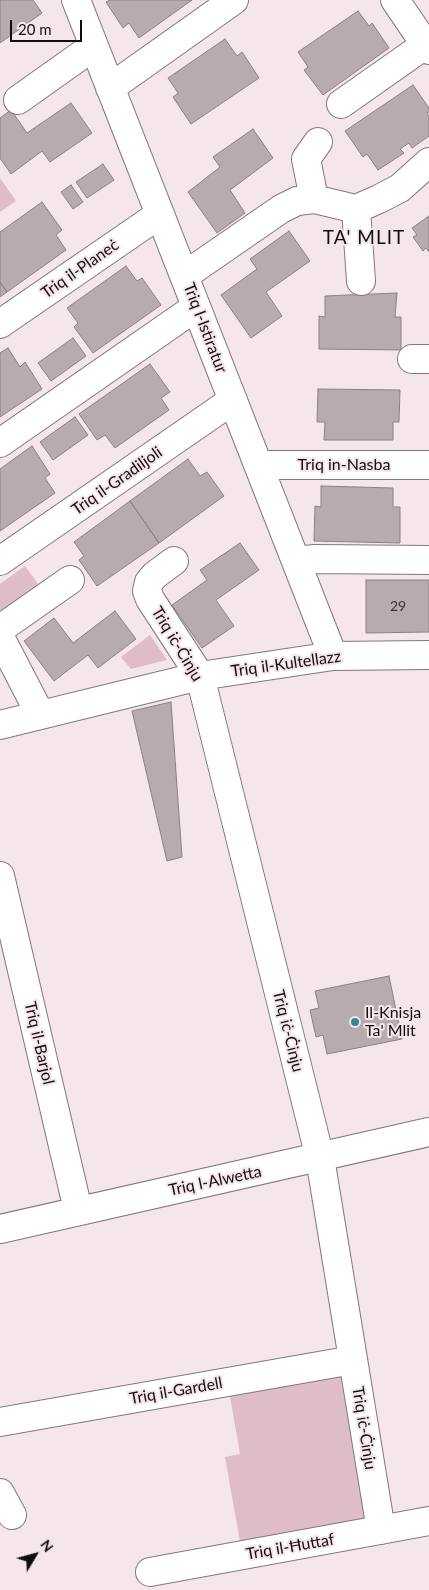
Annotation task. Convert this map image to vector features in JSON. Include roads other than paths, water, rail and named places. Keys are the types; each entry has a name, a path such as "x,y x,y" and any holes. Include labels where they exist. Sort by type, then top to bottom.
{"street":[{"name":"Triq l-Istiratur","path":"76,0 333,656"},
{"path":"110,88 234,0"},
{"path":"341,104 427,48 395,0"},
{"path":"18,100 94,46"},
{"path":"314,199 306,159 318,142"},
{"path":"184,276 281,209 296,201 314,199 356,209 400,188 429,162"},
{"path":"356,209 361,281"},
{"name":"Triq il-Planeċ","path":"0,324 160,214"},
{"path":"0,444 196,307"},
{"name":"Triq il-Gradiljoli","path":"0,561 233,400"},
{"name":"Triq in-Nasba","path":"259,466 429,465"},
{"path":"296,561 315,559 429,560"},
{"name":"Triq iċ-Ċinju","path":"174,561 154,575 149,582 147,591 150,600 200,676 320,1158 381,1530"},
{"path":"0,629 70,580"},
{"path":"0,637 40,714"},
{"name":"Triq il-Kultellazz","path":"0,725 200,676 333,656 429,655"},
{"name":"Triq il-Barjol","path":"0,876 78,1210"},
{"name":"Triq l-Alwetta","path":"0,1229 429,1132"},
{"name":"Triq il-Gardell","path":"0,1422 353,1360"},
{"name":"Triq il-Ħuttaf","path":"150,1572 429,1521"}],"place":[{"name":"Il-Knisja Ta' Mlit","path":"355,1022"}],"district":[{"name":"TA' MLIT","path":"364,238"}]}
